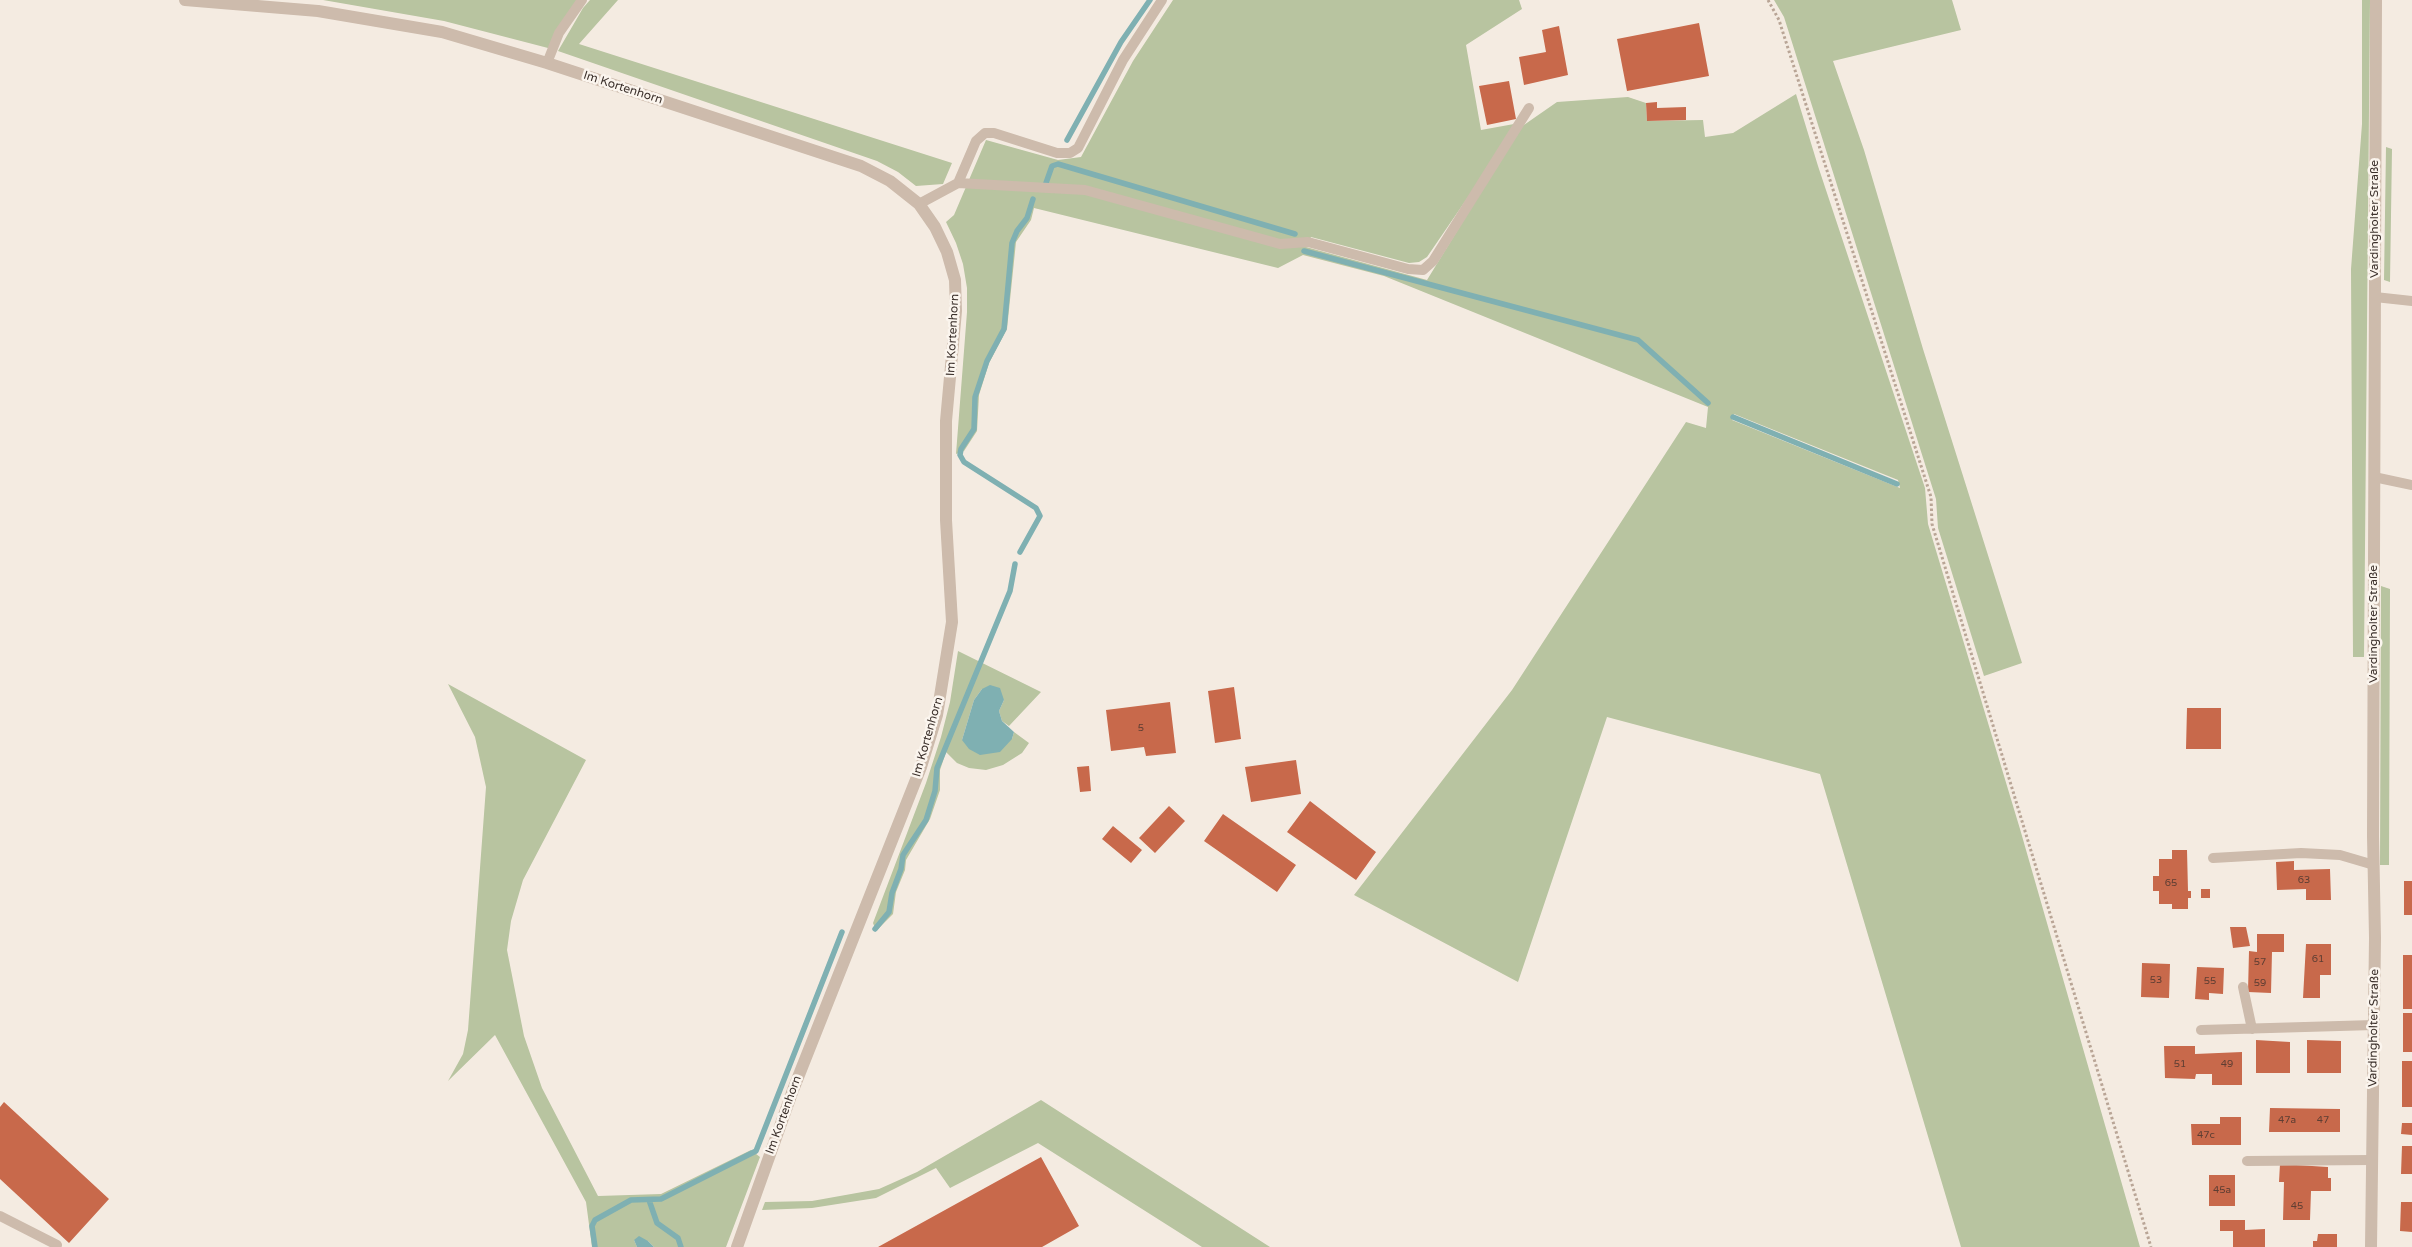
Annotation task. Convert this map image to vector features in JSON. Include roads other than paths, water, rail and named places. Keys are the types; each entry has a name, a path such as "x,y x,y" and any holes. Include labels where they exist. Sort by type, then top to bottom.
{"street":[{"name":"Im Kortenhorn","path":"185,0 318,11 442,32 547,63 861,166 890,181 919,204 935,226 947,252 955,280 956,311 946,422 946,520 952,622 937,715 921,767 793,1090 737,1247"},
{"name":"Vardingholter Straße","path":"2371,1247 2374,1025 2376,0"}],"lane":[{"path":"547,63 559,33 582,0"},
{"path":"958,183 976,141 985,133 994,133 1057,154 1070,154 1078,148 1123,60 1162,0"},
{"path":"919,204 958,183 1085,190 1280,244 1308,242 1408,269 1423,270 1433,261 1529,108"},
{"path":"2375,296 2412,301"},
{"path":"2374,477 2412,485"},
{"path":"2212,858 2301,853 2340,855 2374,865"},
{"path":"2243,987 2252,1029"},
{"path":"2202,1030 2374,1025"},
{"path":"2247,1161 2372,1160"},
{"path":"0,1216 57,1245"}],"water":[{"path":"990,685 1000,688 1004,700 999,711 1002,721 1014,732 1012,739 1000,752 980,755 969,749 962,740 974,700 982,689"},
{"path":"639,1236 654,1247 637,1247 634,1240"}],"waterway":[{"path":"1067,140 1121,42 1150,0"},
{"path":"1046,183 1052,166 1058,164 1295,234"},
{"path":"1020,552 1040,516 1036,508 964,462 960,455 961,449 974,429 975,397 987,361 1004,329 1012,243 1017,231 1027,218 1033,199"},
{"path":"1304,251 1638,340 1708,403"},
{"path":"1733,417 1897,484"},
{"path":"875,929 889,912 892,893 901,869 903,855 926,820 935,791 937,768 1010,591 1015,564"},
{"path":"595,1247 592,1226 595,1220 631,1200 661,1199 756,1151 842,932"},
{"path":"649,1200 657,1223 678,1238 681,1247"}]}
